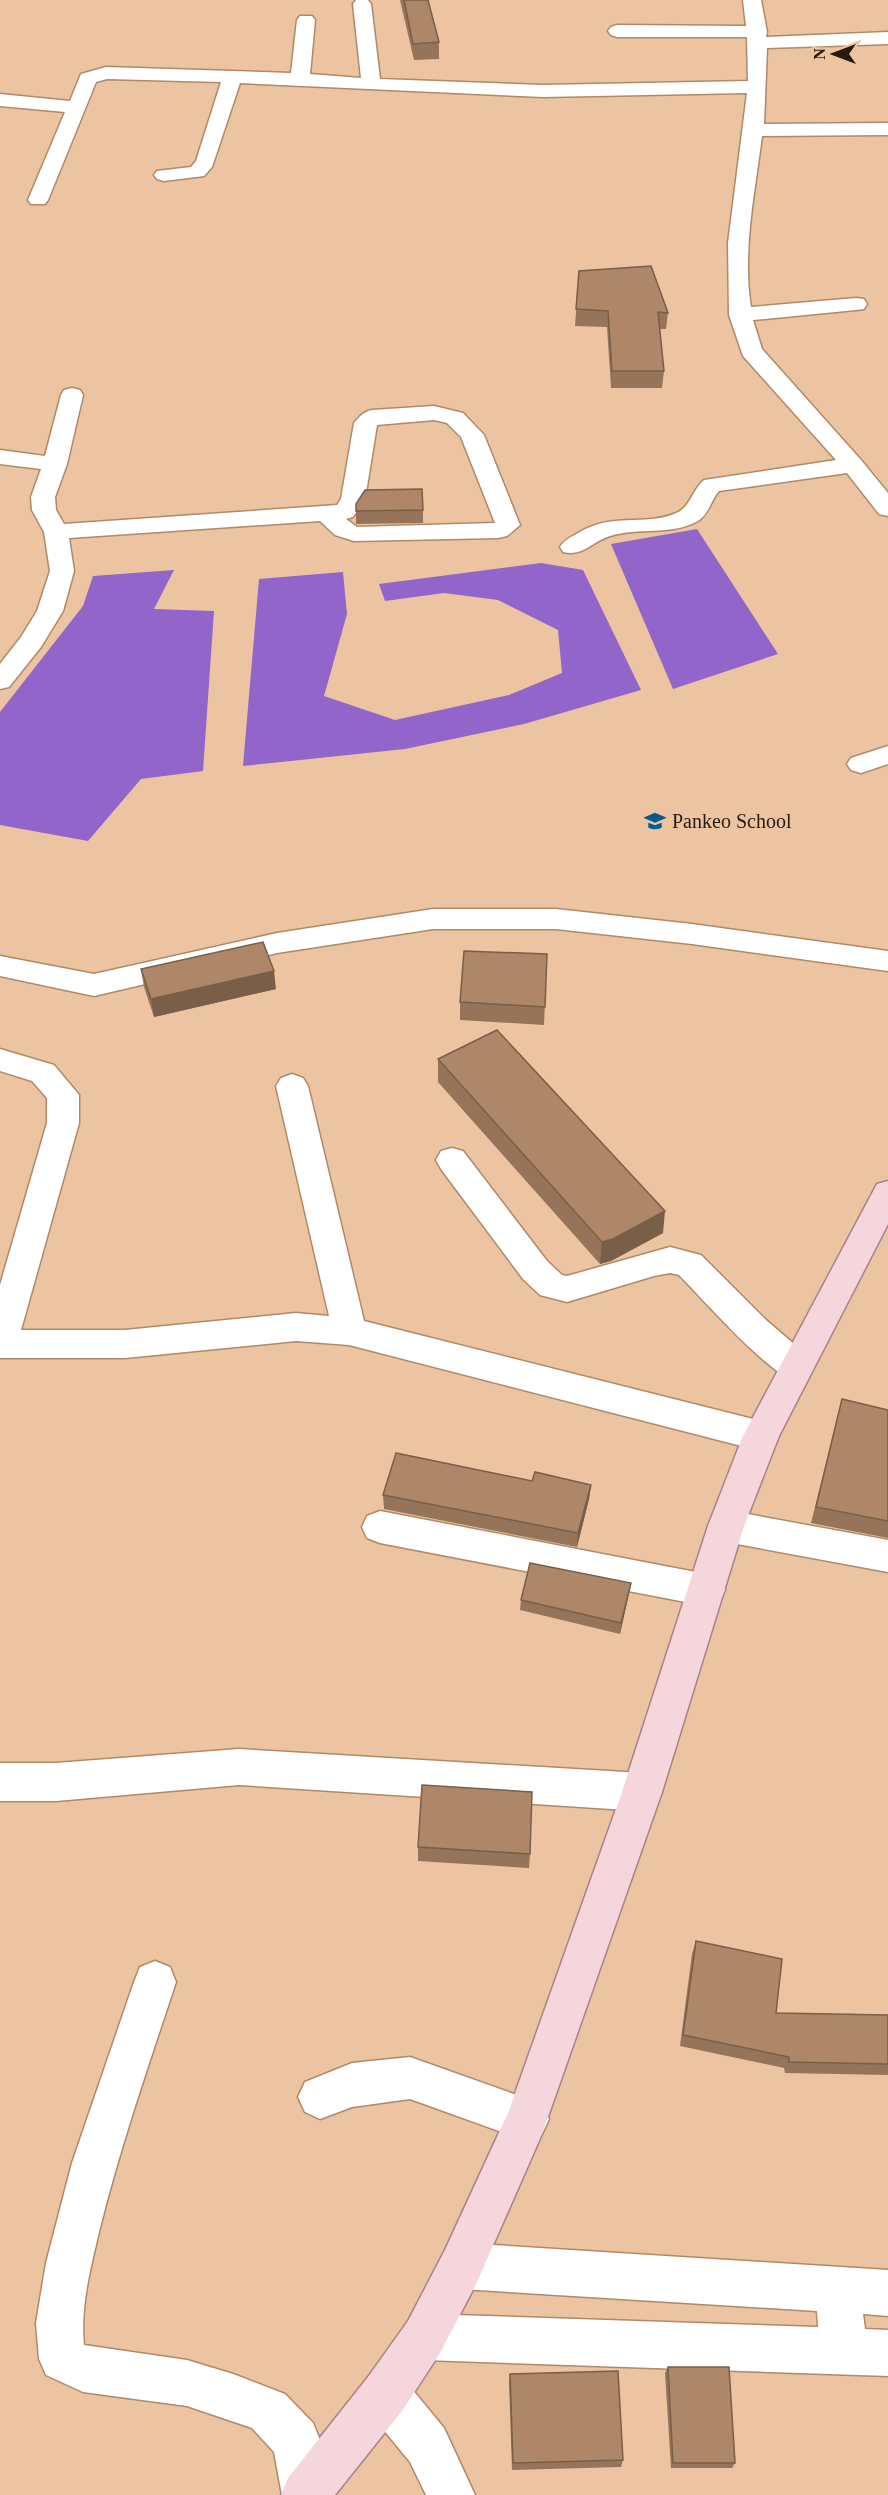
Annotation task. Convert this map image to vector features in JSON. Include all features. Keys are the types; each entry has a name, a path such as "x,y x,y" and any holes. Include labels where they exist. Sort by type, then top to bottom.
{"main road":[{"path":"306,2495 385,2394 424,2337 461,2266 527,2119 642,1792 726,1526 761,1436 887,1196"}],"street":[{"path":"752,0 758,37 757,87 754,130 739,233 740,315 751,351 853,465 888,509"},
{"path":"362,4 371,84"},
{"path":"300,79 306,20"},
{"path":"616,31 758,37 888,38"},
{"path":"38,200 88,78 94,75 300,79 543,91 757,87"},
{"path":"164,175 197,172 206,163 232,77"},
{"path":"0,100 77,107"},
{"path":"754,130 888,129"},
{"path":"740,315 856,304"},
{"path":"0,681 32,642 50,611 62,571 56,532 44,510 43,497 55,464 72,395"},
{"path":"56,532 344,512 352,499 366,423 372,417 434,413 455,418 472,435 508,525 498,531 354,534 344,530 327,514"},
{"path":"0,457 55,464"},
{"path":"572,548 601,531 676,520 691,515 699,507 706,489 712,485 853,465"},
{"path":"861,764 888,755"},
{"path":"0,966 69,982 94,985 126,980 277,943 433,919 556,919 692,934 888,961"},
{"path":"0,1060 43,1073 63,1095 63,1123 0,1344 124,1344 296,1327 349,1331 761,1436"},
{"path":"292,1086 349,1331"},
{"path":"452,1160 535,1270 552,1286 567,1289 670,1260 689,1264 754,1330 796,1366"},
{"path":"726,1526 888,1556"},
{"path":"380,1527 706,1590"},
{"path":"0,1782 56,1782 239,1767 642,1792"},
{"path":"155,1982 94,2163 72,2252 59,2323 62,2359 83,2369 187,2383 268,2411 296,2440 306,2495"},
{"path":"320,2097 352,2085 410,2078 527,2119"},
{"path":"461,2266 841,2319 888,2352"},
{"path":"424,2337 841,2319 888,2293"},
{"path":"385,2394 427,2445 451,2495"}],"shaded area":[{"path":"697,529 778,654 673,689 611,544"},
{"path":"541,563 583,570 641,690 524,724 405,749 243,766 259,579 343,572 347,614 324,696 395,720 509,695 562,673 558,630 498,600 444,593 385,601 379,584"},
{"path":"174,570 154,609 214,611 203,771 141,779 88,841 0,825 0,712 83,606 93,576"}],"building":[{"path":"404,0 428,0 439,42 413,44"},
{"path":"651,266 668,313 658,312 664,371 612,371 608,311 576,309 579,271"},
{"path":"422,489 423,510 356,511 356,504 365,490"},
{"path":"263,942 274,971 151,999 141,969"},
{"path":"464,951 547,954 545,1007 460,1002"},
{"path":"497,1030 665,1211 613,1239 602,1242 438,1059"},
{"path":"842,1399 888,1410 888,1521 816,1507"},
{"path":"396,1453 532,1481 535,1472 591,1485 578,1533 383,1495"},
{"path":"530,1563 631,1583 621,1623 521,1600"},
{"path":"422,1785 532,1792 530,1854 418,1847"},
{"path":"696,1941 782,1959 776,2013 888,2015 888,2064 789,2062 789,2057 683,2035"},
{"path":"668,2367 729,2367 735,2463 673,2463"},
{"path":"618,2371 623,2460 513,2463 510,2374"}],"place":[{"name":"Pankeo School","path":"655,821"}]}
